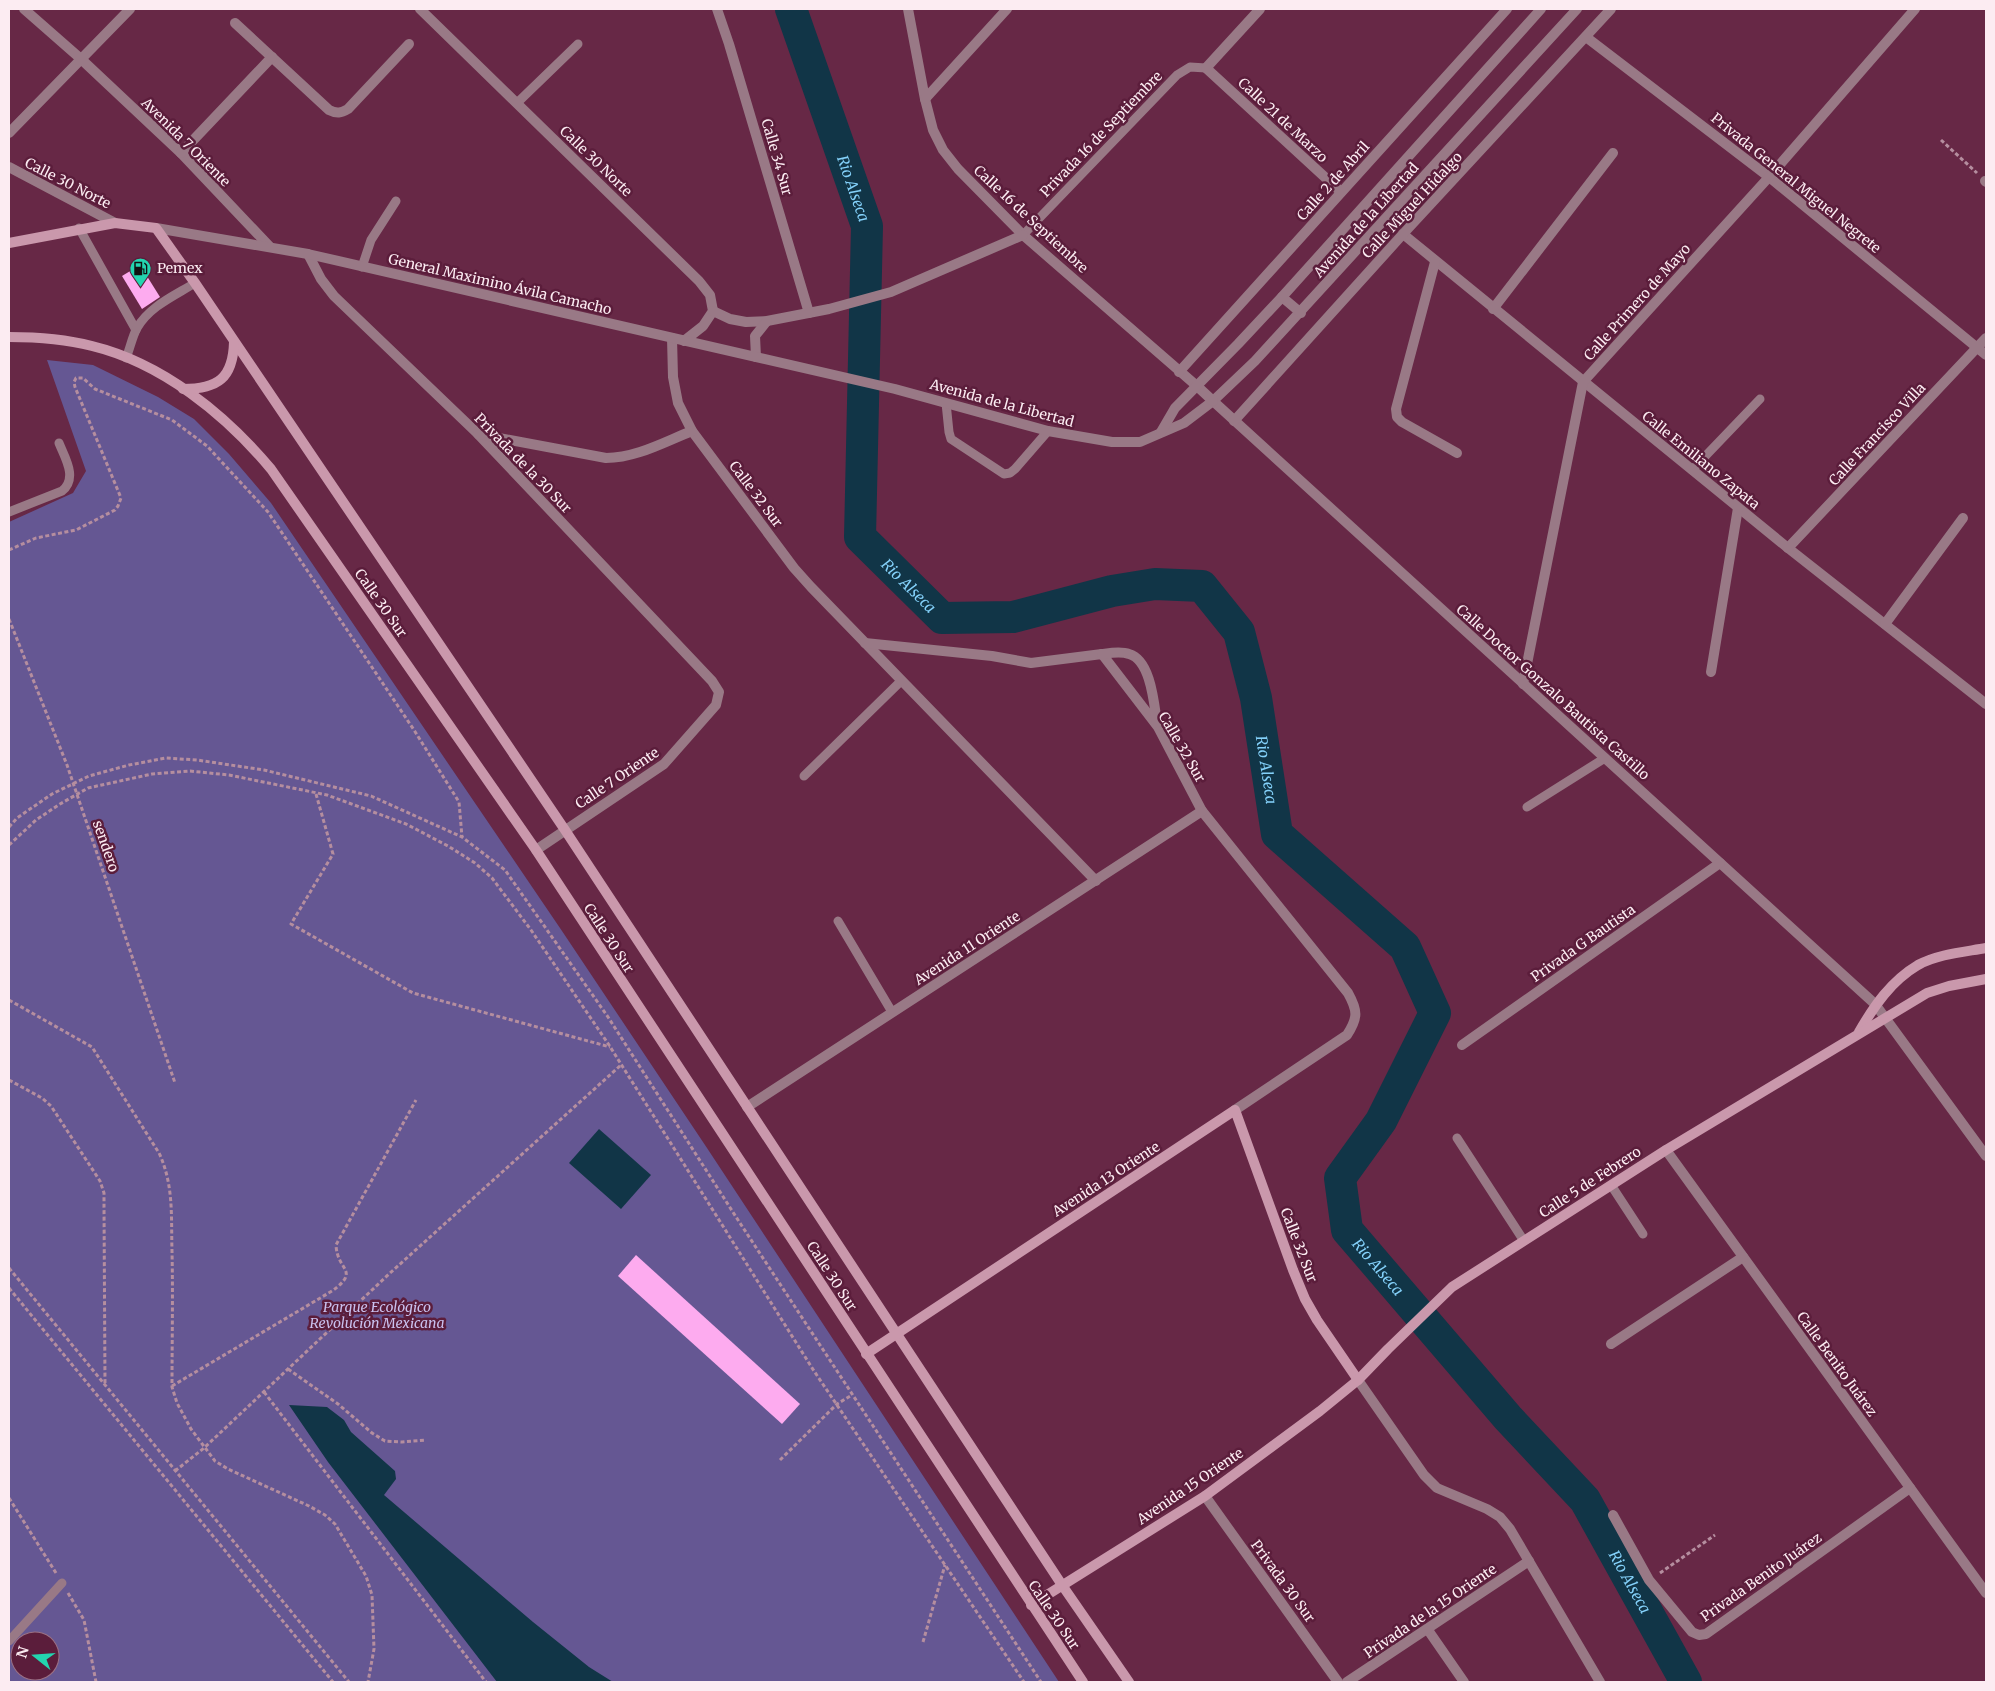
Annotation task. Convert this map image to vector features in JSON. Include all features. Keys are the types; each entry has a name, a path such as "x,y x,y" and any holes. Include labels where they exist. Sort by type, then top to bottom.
{"main road":[{"path":"9,243 79,228 115,223 156,228"},
{"name":"Calle 30 Sur","path":"156,228 565,830 1062,1585 1128,1682"},
{"name":"Calle 30 Sur","path":"9,337 46,338 104,349 150,369 183,389 237,432 271,468 536,850 1083,1682"},
{"path":"183,389 205,387 220,381 230,368 233,360 234,342"},
{"name":"Calle 5 de Febrero","path":"1858,1033 1875,1004 1897,982 1918,965 1943,956 1986,948"},
{"name":"Calle 5 de Febrero","path":"1358,1380 1388,1348 1452,1287 1611,1185 1858,1033 1887,1018 1927,993 1949,986 1986,979"},
{"name":"Avenida 13 Oriente","path":"866,1354 1235,1110"},
{"name":"Calle 32 Sur","path":"1235,1110 1305,1299 1358,1380"},
{"name":"Avenida 15 Oriente","path":"1031,1605 1205,1496 1320,1411 1358,1380"}],"street":[{"name":"Avenida 7 Oriente","path":"24,9 81,59 181,153 270,247"},
{"path":"9,133 130,9"},
{"name":"Calle 30 Norte","path":"420,9 699,281 710,295 713,311"},
{"name":"Calle 34 Sur","path":"717,9 730,44 808,313"},
{"name":"Calle 16 de Septiembre","path":"908,9 925,99 933,130 943,150 958,169 1023,235 1213,401"},
{"path":"925,99 1007,9"},
{"path":"1206,68 1260,9"},
{"name":"Calle 2 de Abril","path":"1180,372 1507,9"},
{"name":"Avenida de la Libertad","path":"1161,432 1175,408 1198,387 1282,296 1542,9"},
{"name":"Avenida de la Libertad","path":"836,375 895,389 1048,431 1112,442 1140,442 1184,423 1213,401 1256,361 1577,9"},
{"name":"Calle Miguel Hidalgo","path":"1234,421 1403,234 1611,9"},
{"name":"Calle Primero de Mayo","path":"1583,382 1769,177 1915,9"},
{"path":"235,24 329,110 335,113 342,113 348,109 409,44"},
{"name":"Privada General Miguel Negrete","path":"1586,37 1769,177 1986,355"},
{"path":"181,153 272,57"},
{"name":"Calle 21 de Marzo","path":"1206,68 1341,192"},
{"path":"1493,309 1613,153"},
{"name":"Calle 30 Norte","path":"9,167 115,223"},
{"name":"General Maximino Ávila Camacho","path":"156,228 308,254 836,375"},
{"name":"Calle Emiliano Zapata","path":"1403,234 1738,508 1986,704"},
{"path":"684,341 703,326 713,311 730,319 746,322 767,321 829,309 891,292 1023,235"},
{"name":"Privada de la 30 Sur","path":"308,254 321,279 334,296 478,434 712,681 719,692"},
{"path":"1435,262 1396,409 1397,417 1402,422 1458,452"},
{"path":"1282,296 1301,313"},
{"path":"756,357 755,336 767,321"},
{"name":"Calle 32 Sur","path":"672,338 673,377 678,403 692,431 794,568 1096,881"},
{"name":"Calle Francisco Villa","path":"1788,548 1986,338"},
{"path":"1523,684 1583,382"},
{"name":"Calle Doctor Gonzalo Bautista Castillo","path":"1213,401 1875,1004 1986,1156"},
{"path":"478,434 606,458 620,458 692,431"},
{"path":"1711,672 1738,508"},
{"path":"1885,624 1963,518"},
{"path":"865,643 992,656 1031,663 1102,654 1130,654 1141,661 1148,676 1158,727"},
{"name":"Calle 32 Sur","path":"1102,654 1158,727 1202,811 1348,993 1356,1007 1355,1022"},
{"name":"Calle 7 Oriente","path":"536,850 664,764 716,705 719,692"},
{"name":"Avenida 11 Oriente","path":"747,1107 1202,811"},
{"name":"Privada G Bautista","path":"1462,1045 1720,863"},
{"name":"Avenida 13 Oriente","path":"1235,1110 1347,1036 1355,1022"},
{"name":"Calle Benito Juárez","path":"1666,1150 1986,1593"},
{"path":"1611,1344 1743,1257"},
{"path":"1358,1380 1424,1475 1437,1488 1487,1509 1500,1517 1510,1529 1600,1682"},
{"name":"Privada Benito Juárez","path":"1613,1515 1649,1580 1692,1632 1699,1635 1706,1634 1910,1488"},
{"name":"Privada 30 Sur","path":"1205,1496 1338,1682"},
{"name":"Privada de la 15 Oriente","path":"1347,1682 1428,1630 1528,1561"},
{"path":"1428,1630 1464,1682"}],"lane":[{"path":"517,103 578,44"},
{"name":"Privada 16 de Septiembre","path":"1023,235 1177,75 1190,67 1206,68"},
{"path":"362,267 371,240 396,201"},
{"path":"79,228 136,330"},
{"path":"126,358 136,330 154,308 195,283"},
{"path":"1692,470 1760,399"},
{"path":"946,403 951,439 1004,474 1010,473 1015,469 1048,431"},
{"path":"9,512 68,486 70,473 59,442"},
{"path":"804,776 902,680"},
{"path":"1527,807 1605,758"},
{"path":"838,921 892,1012"},
{"path":"1457,1138 1524,1241"},
{"path":"1611,1185 1643,1234"},
{"path":"9,1641 62,1583"}],"path":[{"path":"1940,140 1985,181"},
{"path":"9,550 36,538 76,530 115,510 120,503 121,498 75,387 74,382 76,378 83,378 95,390 172,420 207,446 268,512 318,591 414,730 459,802 462,837"},
{"name":"sendero","path":"9,619 67,765 176,1083"},
{"path":"9,827 17,818 52,794 89,776 129,764 166,758 197,760 264,770 371,796 462,837 505,870 603,1009 852,1395 1041,1682"},
{"path":"9,845 36,820 88,788 152,774 190,771 229,774 327,795 406,824 448,846 475,863 492,878 531,930 610,1047 837,1404 1024,1682"},
{"path":"316,793 333,854 291,924 413,993 610,1047"},
{"path":"9,1000 92,1047 159,1153 170,1183 172,1387 184,1418 215,1461 228,1469 309,1506 325,1515 335,1524 366,1576 372,1595 374,1649 368,1682"},
{"path":"175,1471 204,1448 389,1274 621,1065"},
{"path":"9,1080 42,1098 51,1106 100,1181 104,1193 105,1386"},
{"path":"172,1387 344,1282 347,1276 346,1270 336,1254 336,1245 416,1100"},
{"path":"9,1268 349,1682"},
{"path":"9,1288 333,1682"},
{"path":"288,1369 385,1441 426,1440"},
{"path":"264,1392 486,1682"},
{"path":"780,1460 837,1404 852,1395"},
{"path":"1649,1580 1715,1535"},
{"path":"923,1642 945,1564"}],"green space":[{"name":"Parque Ecológico Revolución Mexicana","path":"47,360 93,365 158,397 194,419 229,454 271,503 562,931 1059,1682 9,1682 9,522 73,493 86,471"}],"water":[{"path":"599,1129 651,1175 621,1209 569,1163"},
{"path":"289,1405 327,1407 344,1420 351,1432 395,1471 396,1479 384,1495 533,1622 589,1667 613,1682 497,1682 328,1462"}],"building":[{"name":"Pemex","path":"140,265 160,297 142,309 122,276"},
{"path":"636,1255 800,1404 782,1424 618,1276"}],"waterway":[{"name":"Rio Alseca","path":"791,9 867,226 860,537 942,618 1013,617 1112,591 1155,584 1202,586 1239,632 1256,698 1277,834 1405,947 1435,1013 1381,1121 1340,1178 1347,1230 1508,1418 1585,1500 1686,1682"}],"place":[{"name":"Pemex","path":"141,287"}]}
